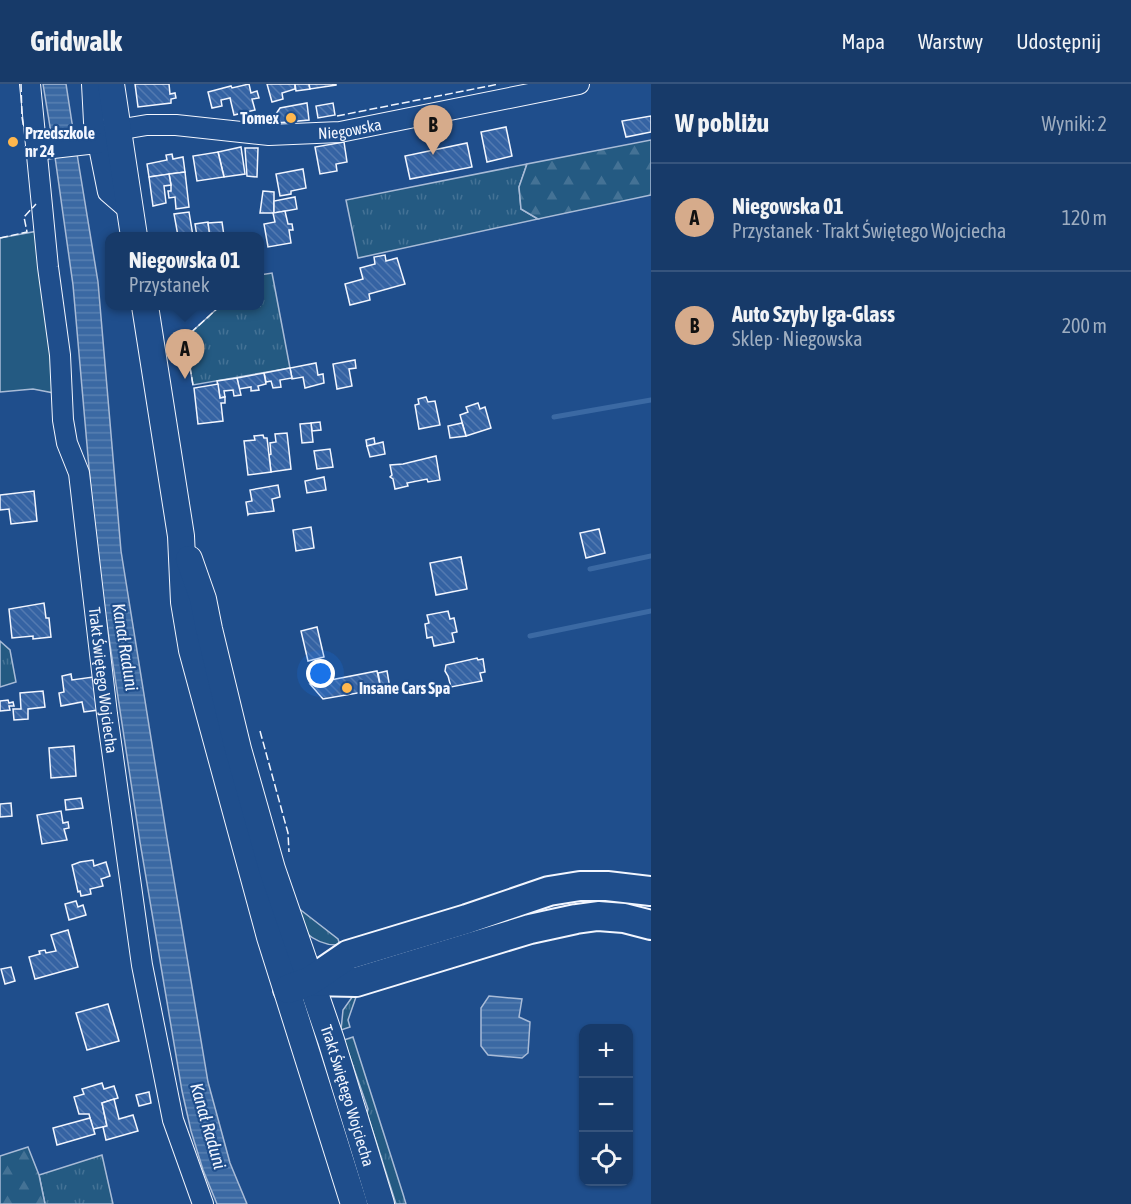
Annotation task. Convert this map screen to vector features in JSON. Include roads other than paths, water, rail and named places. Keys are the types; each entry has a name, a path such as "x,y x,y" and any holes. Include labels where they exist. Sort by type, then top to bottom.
{"highway":[{"path":"400,953 564,888 607,886 651,891"},
{"path":"299,985 348,955 400,953 598,916 624,918 651,925"}],"main road":[{"path":"111,84 98,139 130,211 133,232"},
{"name":"Trakt Świętego Wojciecha","path":"146,310 181,536 184,602 192,650 270,937 299,985 335,1054 381,1204"},
{"name":"Trakt Świętego Wojciecha","path":"299,985 352,1204"}],"street":[{"name":"Trakt Świętego Wojciecha","path":"30,84 42,149 60,355 63,420 67,443 79,472 106,704 142,965 173,1120 203,1204"},
{"path":"42,149 98,139 92,84"},
{"name":"Niegowska","path":"98,139 147,125 176,125 269,135 340,132 579,84"}],"water":[{"path":"43,84 66,84 74,136 52,139"},
{"name":"Kanał Raduni","path":"77,154 98,282 121,551 167,838 208,1082 230,1163 247,1204 217,1204 191,1131 182,1091 140,842 97,559 73,285 55,157"},
{"path":"489,996 522,999 519,1017 530,1022 528,1053 522,1058 488,1055 481,1046 481,1008"}],"waterway":[{"path":"554,417 651,400"},
{"path":"590,569 651,556"},
{"path":"530,636 651,611"}],"place":[{"name":"Tomex","path":"291,118"},
{"name":"Przedszkole nr 24","path":"13,142"},
{"name":"Auto Szyby Iga-Glass","path":"433,155"},
{"name":"Niegowska 01","path":"185,379"},
{"name":"Insane Cars Spa","path":"347,688"}]}
